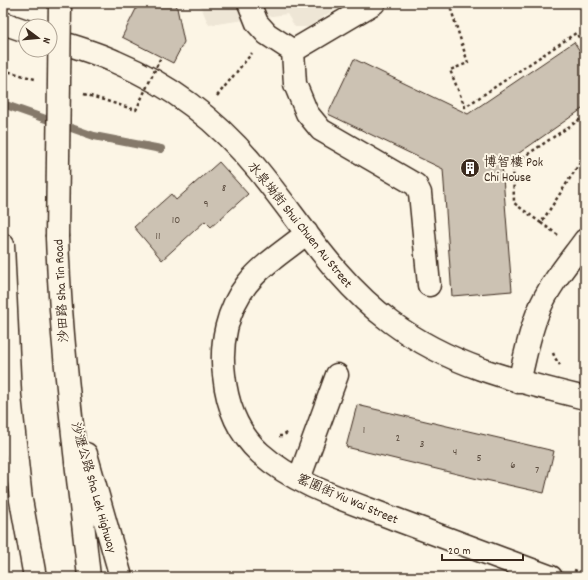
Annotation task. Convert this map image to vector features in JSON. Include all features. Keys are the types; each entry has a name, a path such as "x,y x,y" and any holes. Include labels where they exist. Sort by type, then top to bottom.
{"main road":[{"name":"沙田路 Sha Tin Road","path":"60,3 57,237 59,294 69,397 90,577"},
{"path":"249,3 257,24 267,34 293,51"},
{"path":"293,51 374,3"},
{"path":"3,23 18,28"},
{"name":"水泉坳街 Shui Chuen Au Street","path":"58,41 117,62 161,85 189,104 219,128 257,169 350,285 390,321 411,336 435,350 468,365 519,382 585,398"},
{"path":"293,51 295,84 308,113 321,130 416,185 420,193 429,285"},
{"name":"窰圍街 Yiu Wai Street","path":"307,233 259,272 248,283 239,296 228,322 223,352 223,366 228,400 234,416 241,428 260,452 278,466 299,479 328,493 551,577"},
{"path":"519,382 530,334 539,309 556,281 585,240"},
{"path":"3,245 11,404 21,500 35,577"},
{"path":"299,479 337,375"},
{"name":"沙瀝公路 Sha Lek Highway","path":"69,397 121,577"}],"path":[{"path":"449,3 468,64 450,70 465,107 576,33 585,46"},
{"path":"77,92 136,110 161,57"},
{"path":"3,70 40,81"},
{"path":"217,96 239,70"},
{"path":"137,91 151,96"},
{"path":"562,238 514,204 513,164 585,116"},
{"path":"541,223 585,155"},
{"path":"275,435 282,436 288,434 294,426 316,433"},
{"path":"572,569 585,574"}],"shaded area":[{"path":"199,3 344,3 308,27 295,27 287,14 209,25"}],"building":[{"path":"139,3 176,3 184,42 173,63 122,37"},
{"name":"博智樓 Pok Chi House","path":"574,42 585,59 585,107 502,165 512,291 452,296 443,169 328,114 354,59 468,114"},
{"path":"219,162 248,194 211,227 205,221 162,260 134,227 171,194 176,200"},
{"path":"357,405 554,451 544,493 486,481 346,447"}],"waterway":[{"path":"3,104 94,136 161,149"}],"place":[{"name":"博智樓 Pok Chi House","path":"470,168"}]}
